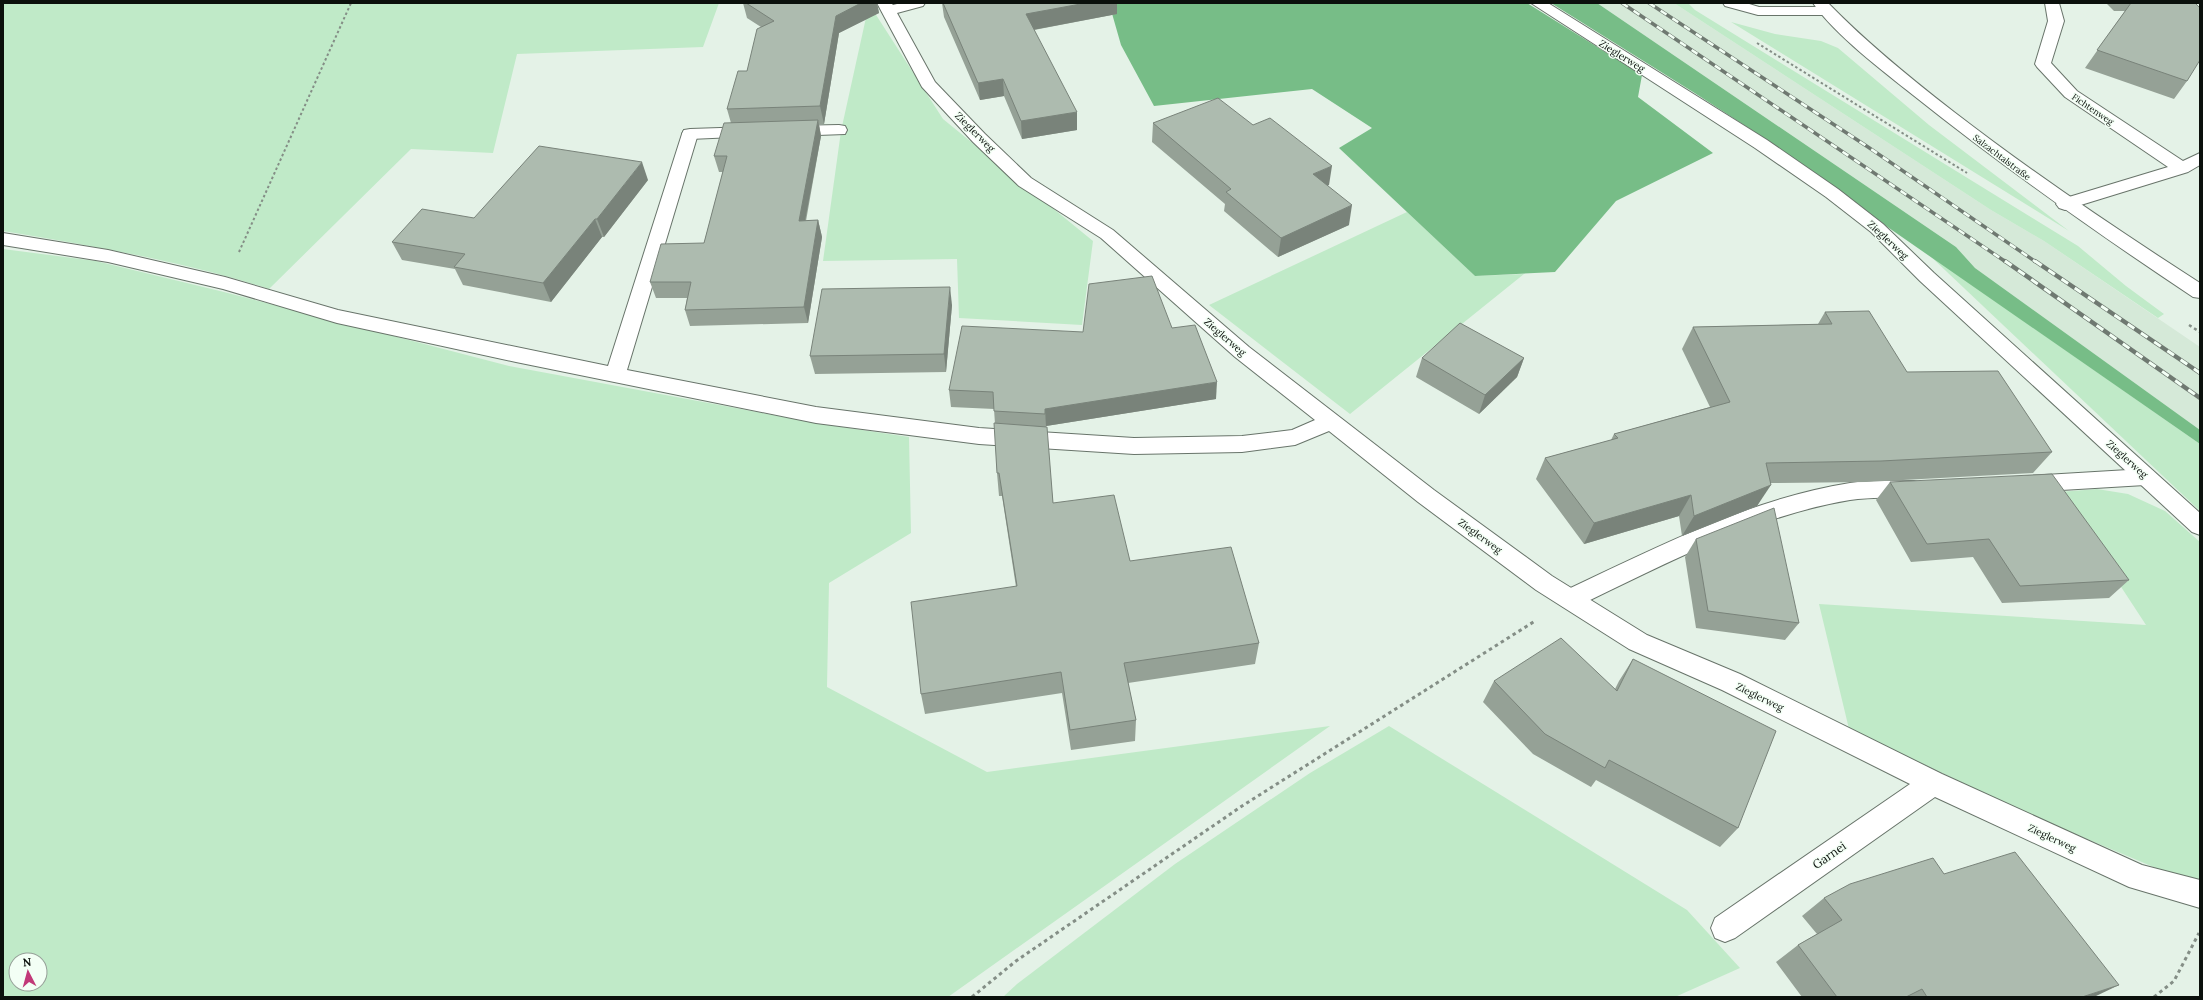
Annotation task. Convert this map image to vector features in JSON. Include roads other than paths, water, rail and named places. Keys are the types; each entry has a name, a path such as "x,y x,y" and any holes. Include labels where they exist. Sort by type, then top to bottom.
{"street":[{"path":"886,7 918,3"},
{"name":"Zieglerweg","path":"1538,3 1761,144 1832,193 1871,223 2200,526"},
{"name":"Fichtenweg","path":"2052,3 2056,21 2043,64 2070,94 2182,168"},
{"path":"1732,4 1764,11 1823,7"},
{"name":"Zieglerweg","path":"886,7 928,84 979,138 1025,182 1107,234 1242,352 1426,496 1544,583 1638,642 1731,682 1933,783 2139,878 2198,893"},
{"name":"Salzachtalstraße","path":"1823,7 1911,86 1995,153 2065,204 2200,292"},
{"path":"615,375 690,134 839,130"},
{"path":"2065,204 2182,168 2200,158"},
{"path":"3,239 108,256 225,283 337,316 516,355 816,415 979,436 1134,446 1242,444 1295,437 1331,422"},
{"path":"2012,484 2146,477"},
{"path":"1570,599 1670,552 1774,510 1851,492 1934,488"},
{"name":"Garnei","path":"1725,928 1933,783"}],"railway":[{"path":"1622,3 2006,262"},
{"path":"1649,3 1868,147 2036,262"},
{"path":"2005,261 2200,398"},
{"path":"2035,261 2200,373"}]}
